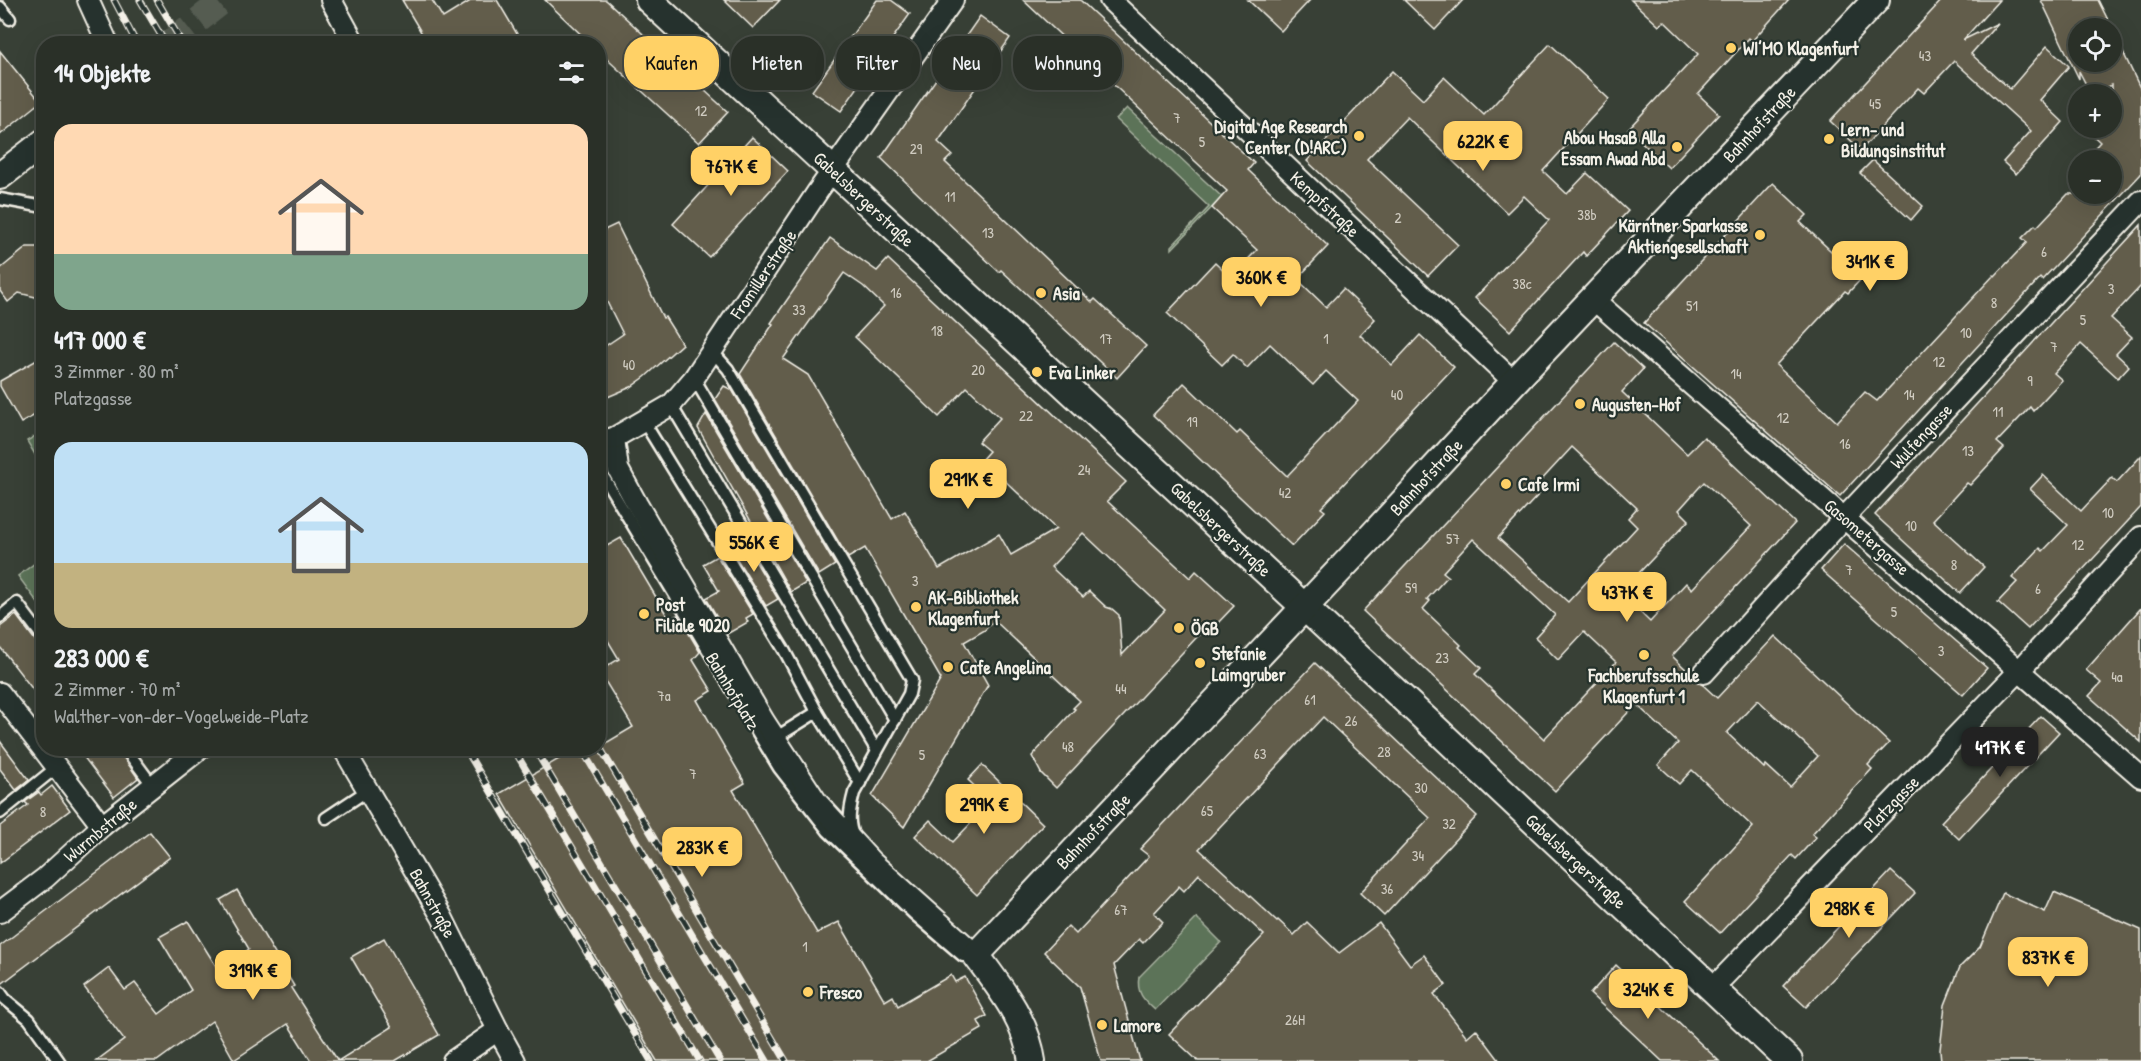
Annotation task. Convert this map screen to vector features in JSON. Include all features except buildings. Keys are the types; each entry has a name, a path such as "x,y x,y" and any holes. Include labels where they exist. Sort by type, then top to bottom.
{"street":[{"path":"88,0 104,36"},
{"path":"331,0 351,36"},
{"name":"Gabelsbergerstraße","path":"649,0 1435,728 1789,1061"},
{"name":"Fromillerstraße","path":"606,440 644,422 671,405 694,378 833,170 953,0"},
{"name":"Kempfstraße","path":"1110,0 1514,382"},
{"name":"Bahnhofstraße","path":"976,955 1876,0"},
{"path":"0,176 36,148"},
{"name":"Wulfengasse","path":"1704,673 1844,518 2141,201"},
{"name":"Gasometergasse","path":"1593,299 2141,777"},
{"name":"Bahnhofplatz","path":"606,440 618,469 637,504 785,765 861,851 976,955"},
{"name":"Platzgasse","path":"1712,989 2020,670 2141,537"},
{"path":"0,693 36,740"},
{"path":"49,756 102,826"},
{"name":"Wurmbstraße","path":"0,912 45,878 102,826 191,756"},
{"name":"Bahnstraße","path":"348,756 442,916 515,1061"},
{"path":"976,955 1017,1014 1029,1042 1032,1061"},
{"path":"453,1061 498,1030"}],"lane":[{"path":"0,7 10,19"},
{"path":"0,199 36,206"},
{"path":"712,351 728,369 912,680 909,694 854,793 850,828 861,851"},
{"path":"694,378 895,720"},
{"path":"671,405 877,751"},
{"path":"644,422 783,650 860,783"},
{"path":"0,617 17,603 36,628"},
{"path":"772,745 817,712"},
{"path":"131,756 153,786"},
{"path":"785,765 828,831 963,956 976,955"},
{"path":"0,813 57,767"},
{"path":"326,818 368,790"},
{"path":"0,992 29,1019 59,1061"}],"green space":[{"path":"1127,108 1222,197 1172,249 1172,246 1209,207 1116,119"},
{"path":"36,435 36,456 27,441"},
{"path":"36,562 36,600 18,576"},
{"path":"1197,918 1221,942 1155,1010 1140,992 1139,977"}],"tunnel":[{"path":"178,36 224,0"}],"railway":[{"path":"114,0 133,36"},
{"path":"140,0 161,36"},
{"path":"157,0 178,36"},
{"path":"470,756 651,1061"},
{"path":"518,756 700,1061"},
{"path":"539,756 720,1061"},
{"path":"586,756 767,1061"},
{"path":"605,756 786,1061"}],"place":[{"name":"WI’MO Klagenfurt","path":"1731,48"},
{"name":"Digital Age Research Center (D!ARC)","path":"1359,136"},
{"name":"Lern- und Bildungsinstitut","path":"1829,139"},
{"name":"Abou HasaB Alla Essam Awad Abd","path":"1677,147"},
{"name":"Kärntner Sparkasse Aktiengesellschaft","path":"1760,235"},
{"name":"Asia","path":"1041,293"},
{"name":"Eva Linker","path":"1037,372"},
{"name":"Augusten-Hof","path":"1580,404"},
{"name":"Cafe Irmi","path":"1506,484"},
{"name":"AK-Bibliothek Klagenfurt","path":"916,607"},
{"name":"Post Filiale 9020","path":"644,614"},
{"name":"ÖGB","path":"1179,628"},
{"name":"Fachberufsschule Klagenfurt 1","path":"1644,655"},
{"name":"Stefanie Laimgruber","path":"1200,663"},
{"name":"Cafe Angelina","path":"948,667"},
{"name":"Fresco","path":"808,992"},
{"name":"Lamore","path":"1102,1025"}]}
